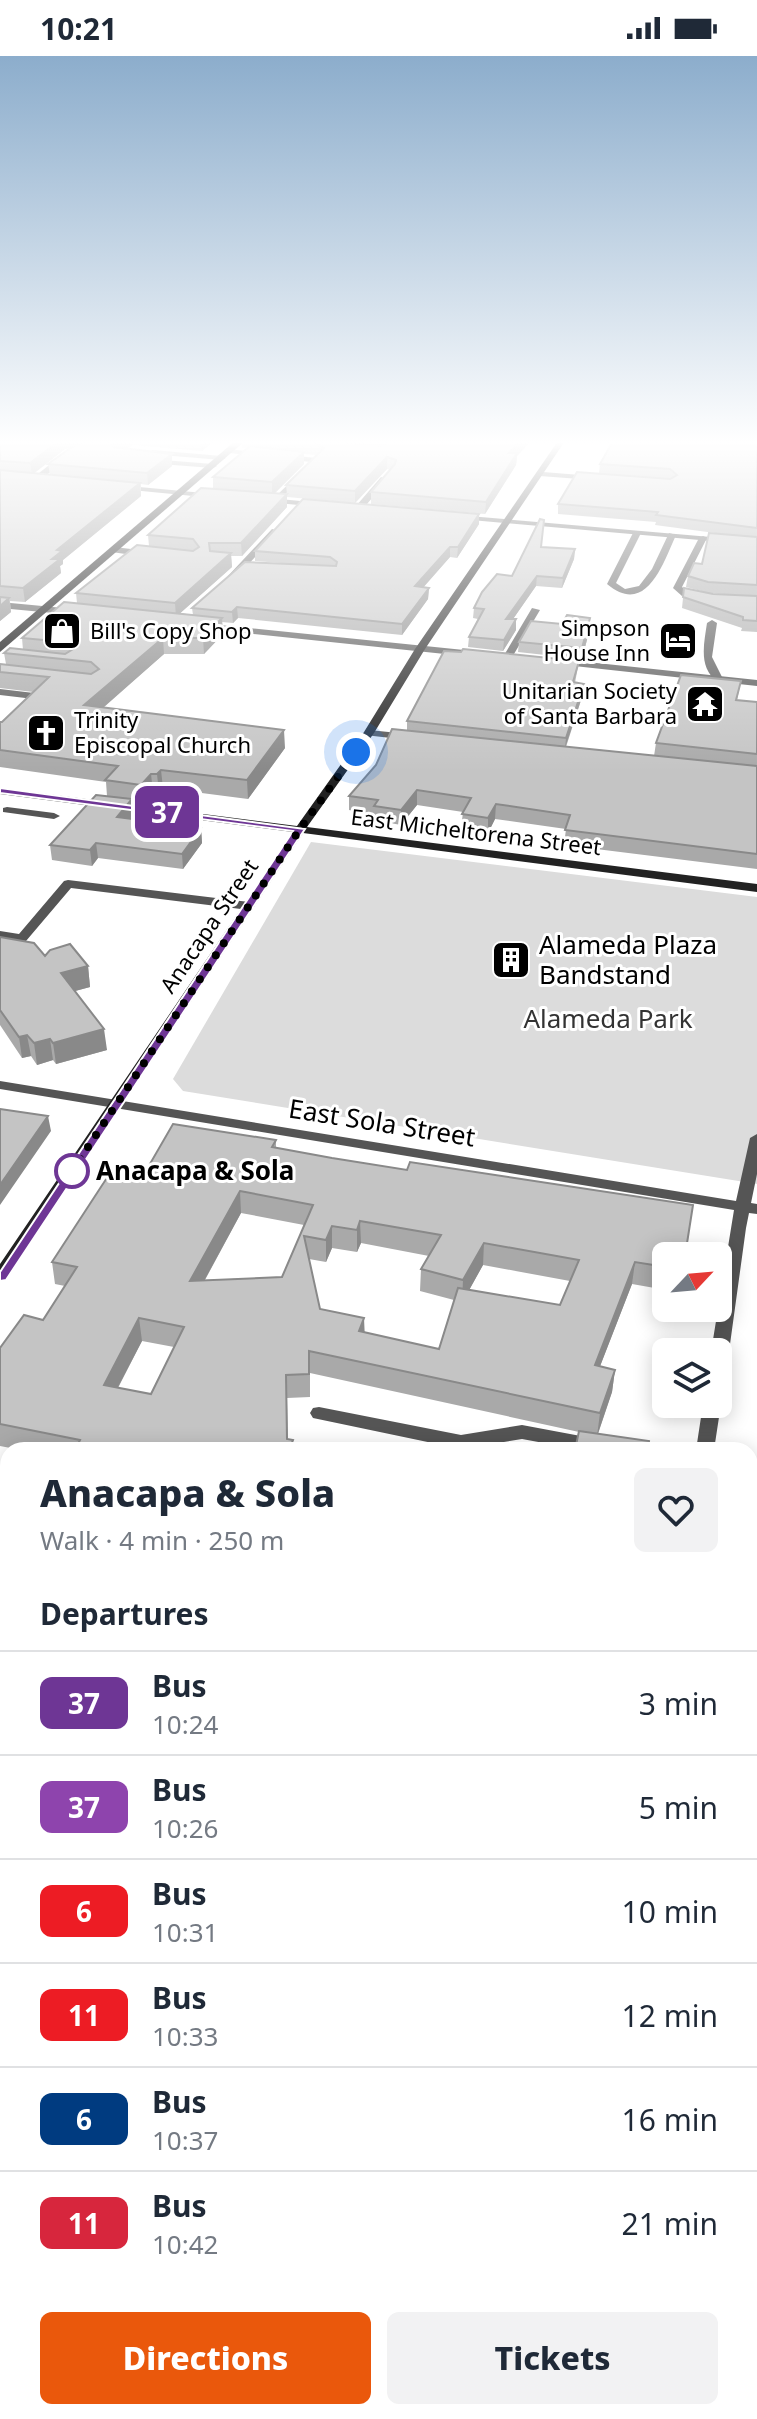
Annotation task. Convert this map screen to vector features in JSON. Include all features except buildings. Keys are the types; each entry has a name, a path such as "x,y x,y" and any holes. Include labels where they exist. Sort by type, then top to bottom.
{"main road":[{"path":"0,648 112,551"}],"street":[{"path":"126,551 151,554"},
{"path":"220,589 255,551"},
{"name":"Anacapa Street","path":"0,1276 300,829 369,733 420,649 487,551"},
{"path":"628,551 611,584 620,590 637,591 647,587 664,551"},
{"path":"696,551 677,588 693,597 719,600"},
{"path":"230,561 256,567"},
{"path":"0,605 81,613"},
{"path":"508,657 535,610"},
{"path":"712,623 707,657 718,679"},
{"path":"194,625 477,654"},
{"path":"493,656 523,659"},
{"path":"0,658 12,659"},
{"path":"553,662 757,683"},
{"path":"0,692 34,696"},
{"path":"369,733 416,738"},
{"name":"East Micheltorena Street","path":"0,791 757,888"},
{"path":"7,810 54,816"},
{"path":"0,935 22,938 68,884 249,906"},
{"name":"East Sola Street","path":"0,1085 750,1208"},
{"path":"724,1338 750,1208 757,1138"},
{"path":"319,1413 461,1442 522,1432 575,1442"},
{"path":"706,1442 710,1418"}],"green space":[{"name":"Alameda Park","path":"311,842 757,897 757,1184 183,1091 173,1079"}],"bus line":[{"name":"37","path":"0,791 300,829 0,1276"}],"place":[{"name":"Bill's Copy Shop","path":"62,631"},
{"name":"Simpson House Inn","path":"678,641"},
{"name":"Unitarian Society of Santa Barbara","path":"705,704"},
{"name":"Trinity Episcopal Church","path":"46,733"},
{"name":"Alameda Plaza Bandstand","path":"511,960"},
{"name":"Anacapa & Sola","path":"72,1171"}],"route":[{"path":"72,1171 300,829 356,752"}]}
